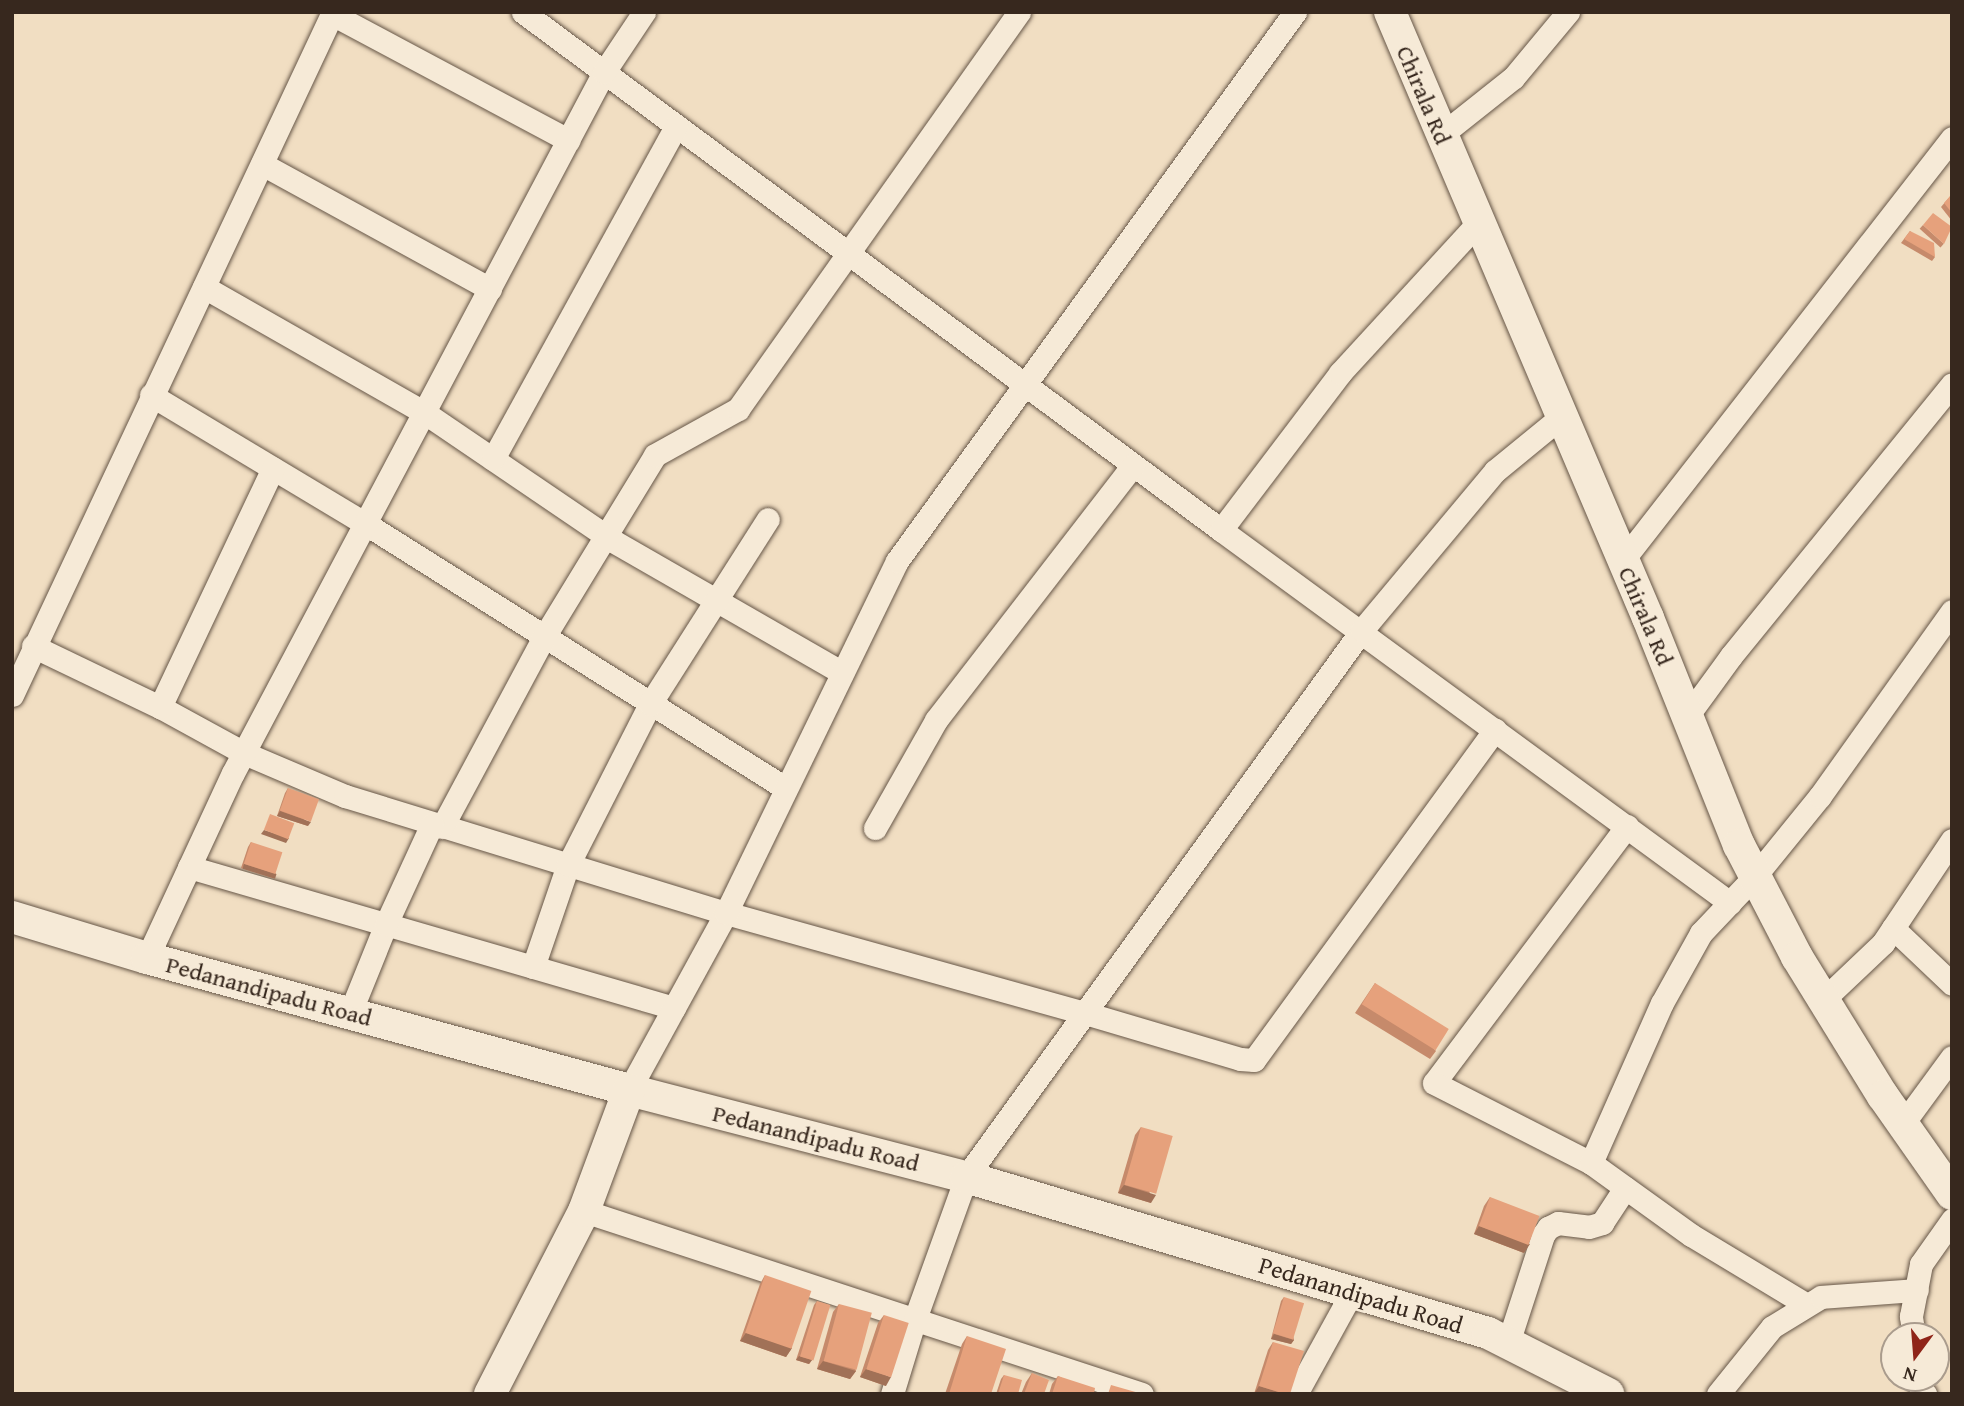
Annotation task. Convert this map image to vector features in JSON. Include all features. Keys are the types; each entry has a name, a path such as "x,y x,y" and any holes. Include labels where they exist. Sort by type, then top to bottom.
{"main road":[{"name":"Chirala Rd","path":"1390,12 1688,715 1739,845 1797,957 1823,1000 1902,1125 1952,1194"},
{"name":"Pedanandipadu Road","path":"12,917 147,958 629,1090 966,1177 1352,1292 1488,1333 1608,1394"},
{"path":"490,1394 584,1211 629,1090"}],"street":[{"path":"523,12 1221,530 1362,630 1730,903"},
{"path":"147,958 244,753 604,72 644,12"},
{"path":"350,1013 386,924 437,825 604,534 655,455 738,410 1019,12"},
{"path":"629,1090 726,913 897,561 1295,12"},
{"path":"1441,135 1513,78 1568,12"},
{"path":"12,695 332,13 568,141"},
{"path":"493,459 676,125"},
{"path":"1623,560 1952,138"},
{"path":"262,164 490,289"},
{"path":"1221,530 1340,373 1478,223"},
{"path":"204,288 425,413 604,534 841,672"},
{"path":"1688,715 1731,656 1952,384"},
{"path":"151,395 366,524 785,788"},
{"path":"892,1394 915,1319 966,1177 1362,630 1495,471 1561,417"},
{"path":"875,828 936,720 1133,465"},
{"path":"160,707 273,468"},
{"path":"533,967 568,865 650,704 768,519"},
{"path":"1591,1163 1662,1003 1701,933 1755,876 1820,796 1952,611"},
{"path":"33,646 160,707 244,753 345,796 726,913 1240,1059 1254,1060 1495,729"},
{"path":"1627,826 1434,1083 1591,1163 1692,1235 1807,1305"},
{"path":"1823,1000 1868,961 1952,840"},
{"path":"189,867 674,1008"},
{"path":"1893,928 1952,984"},
{"path":"1902,1125 1952,1057"},
{"path":"1508,1343 1543,1235 1548,1228 1558,1223 1589,1227 1602,1223 1625,1188"},
{"path":"584,1211 1142,1394"},
{"path":"1913,1322 1922,1264 1952,1220"},
{"path":"1718,1394 1772,1327 1821,1297 1917,1290"},
{"path":"1296,1394 1352,1292"}],"building":[{"path":"1952,194 1952,213 1944,203"},
{"path":"1933,213 1952,227 1944,244 1923,225"},
{"path":"1910,231 1934,243 1935,257 1904,239"},
{"path":"288,788 319,799 311,822 280,811"},
{"path":"270,814 294,823 288,839 264,830"},
{"path":"251,842 282,852 275,874 244,864"},
{"path":"1375,983 1449,1029 1436,1050 1362,1004"},
{"path":"1141,1127 1173,1136 1156,1194 1124,1185"},
{"path":"1490,1197 1539,1216 1528,1245 1479,1226"},
{"path":"765,1275 811,1291 791,1349 745,1333"},
{"path":"1284,1297 1304,1303 1293,1339 1273,1333"},
{"path":"817,1301 830,1305 813,1361 800,1356"},
{"path":"839,1304 872,1313 857,1370 824,1361"},
{"path":"884,1315 909,1323 891,1377 866,1369"},
{"path":"967,1336 1006,1349 991,1394 949,1394"},
{"path":"1273,1342 1304,1351 1290,1394 1259,1386"},
{"path":"1032,1373 1049,1380 1044,1394 1024,1394"},
{"path":"1004,1375 1022,1380 1018,1394 998,1394"},
{"path":"1058,1376 1095,1388 1094,1394 1052,1394"},
{"path":"1111,1385 1139,1393 1108,1394"}]}
